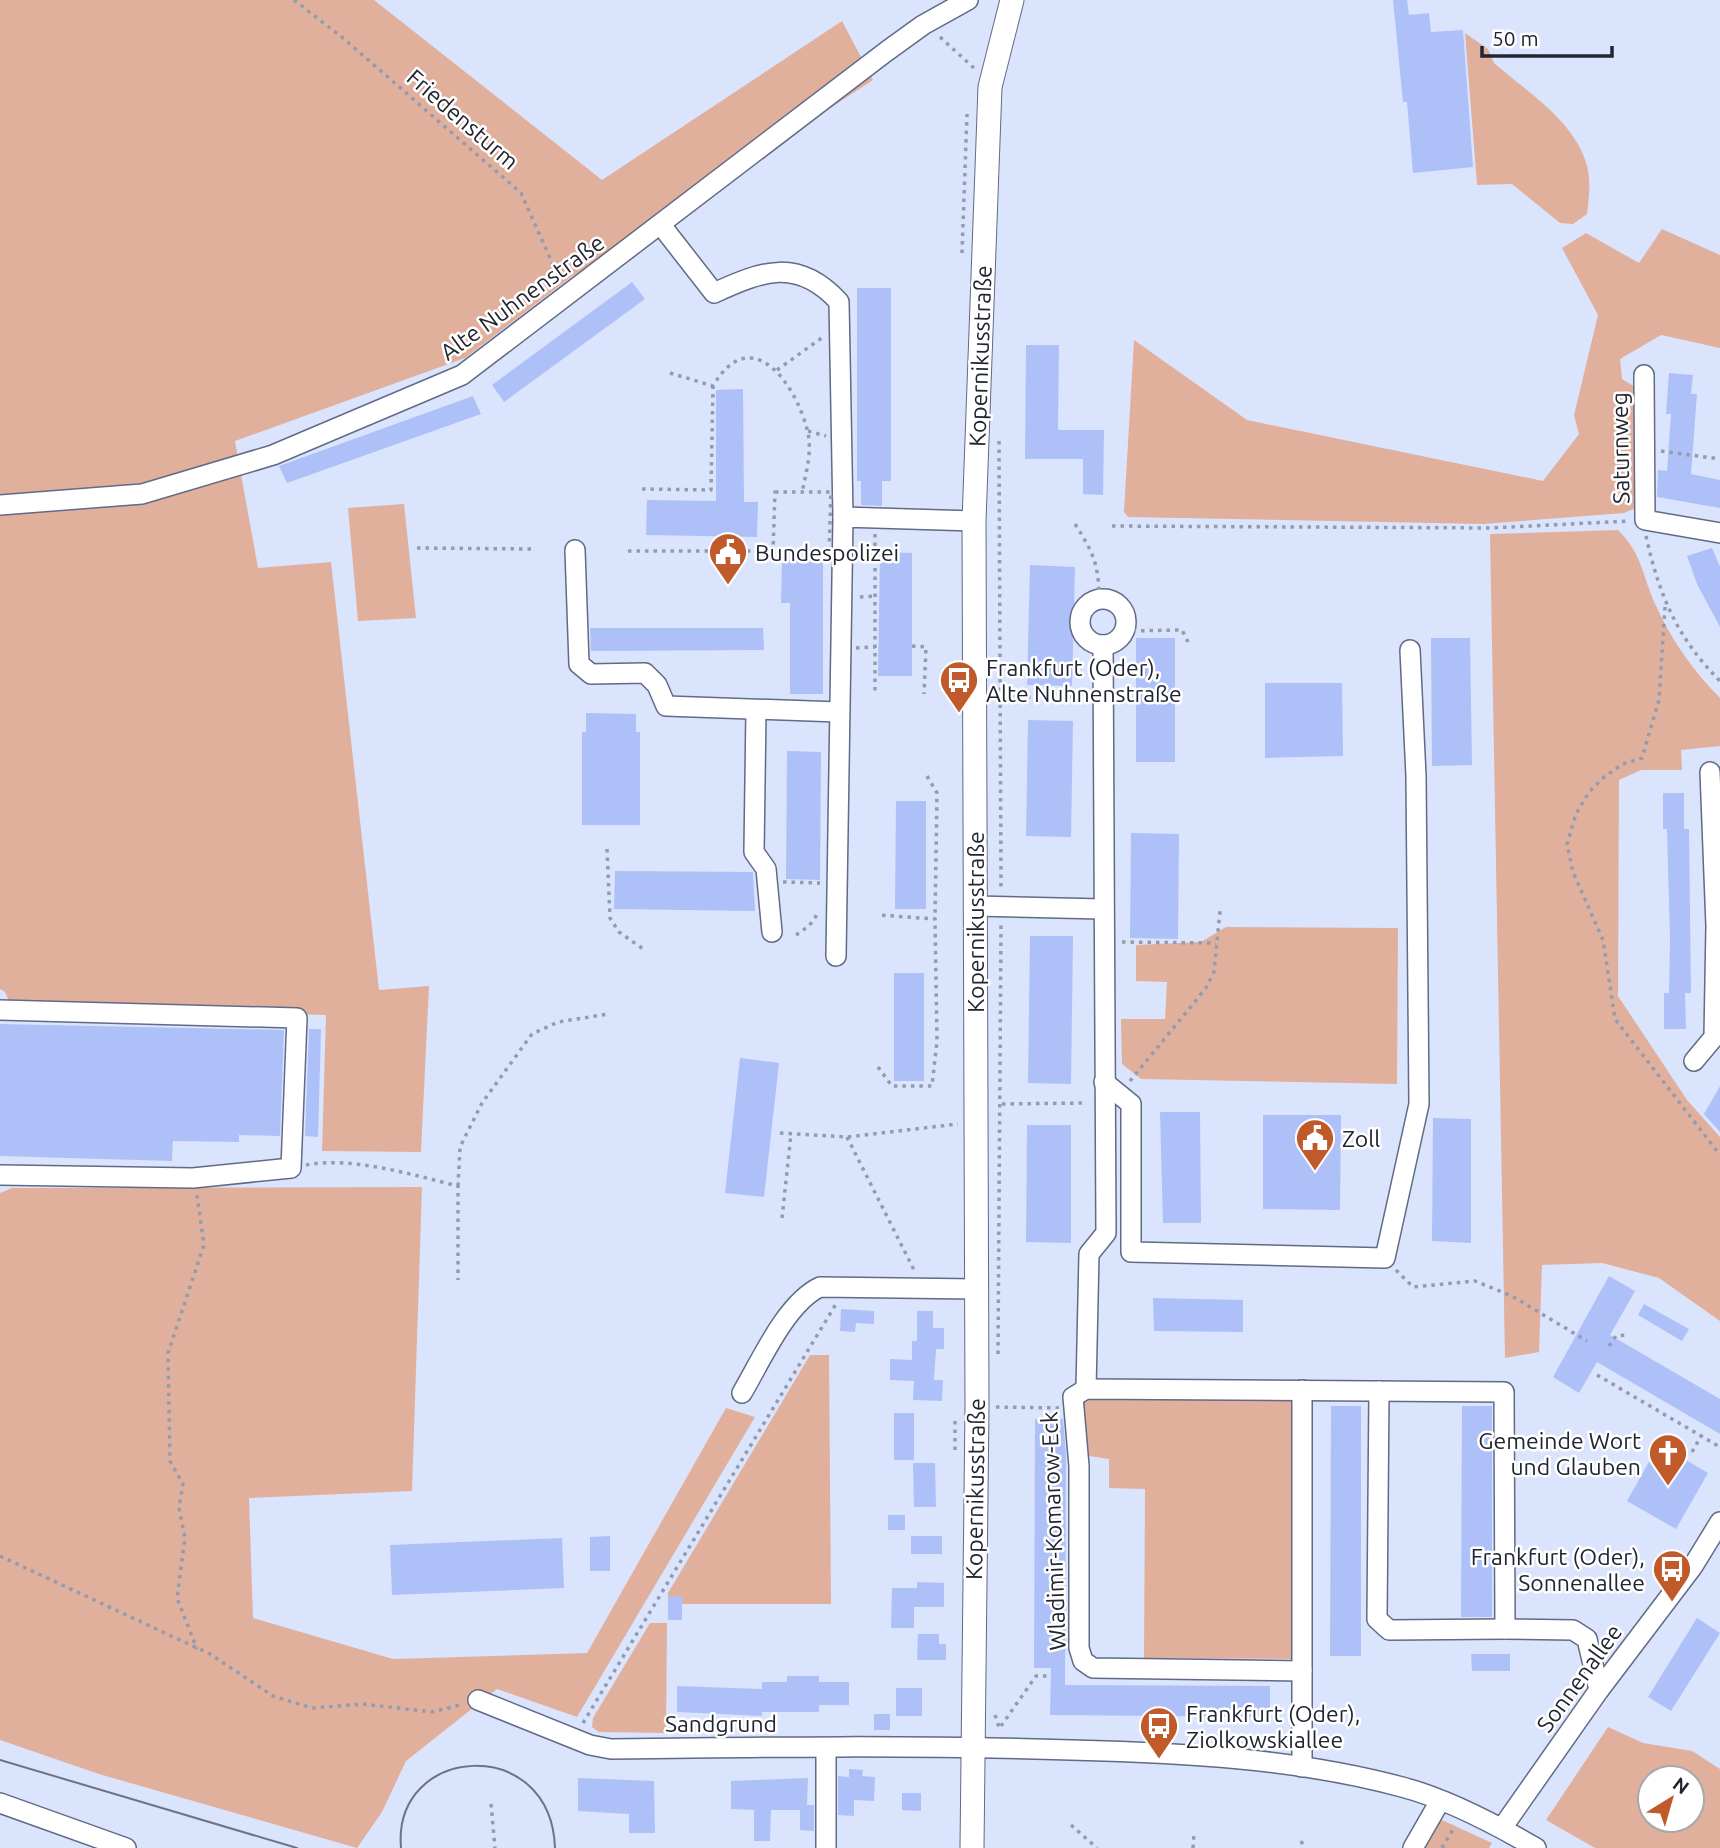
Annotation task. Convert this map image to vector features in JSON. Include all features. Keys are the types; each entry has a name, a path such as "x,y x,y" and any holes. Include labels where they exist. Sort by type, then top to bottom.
{"main road":[{"name":"Kopernikusstraße","path":"972,1848 973,1746 987,1407 976,1289 974,521 990,87 1012,0"}],"street":[{"name":"Alte Nuhnenstraße","path":"0,505 142,494 273,455 462,376 923,25 968,0"},
{"path":"661,225 714,293 763,272 780,271 817,282 839,302 844,517 836,956"},
{"name":"Saturnweg","path":"1644,375 1645,520"},
{"path":"844,517 974,521"},
{"path":"1645,520 1720,533"},
{"path":"575,550 579,664 591,674 645,673 657,685 666,706 839,712"},
{"path":"1099,598 1113,600 1123,610 1124,631 1116,641 1103,645 1088,640 1079,620 1085,606 1099,598"},
{"path":"1086,1389 1089,1254 1106,1233 1112,1088 1102,909 1103,645"},
{"path":"1112,1088 1131,1104 1130,1252 1385,1258 1419,1104 1416,776 1410,650"},
{"path":"756,711 754,852 766,869 772,932"},
{"path":"1694,1061 1714,1037 1718,925 1710,772"},
{"path":"975,906 1102,909"},
{"path":"0,1010 297,1018 291,1168 193,1178 0,1175"},
{"path":"742,1393 792,1310 806,1293 820,1287 976,1289"},
{"name":"Wladimir-Komarow-Eck","path":"1302,1671 1093,1668 1083,1661 1079,1648 1079,1466 1071,1408 1073,1397 1086,1389 1504,1392 1505,1629"},
{"path":"1302,1390 1302,1767"},
{"path":"1379,1391 1377,1619 1389,1630 1573,1630 1587,1639 1599,1690"},
{"name":"Sonnenallee","path":"1502,1828 1599,1690 1693,1566 1720,1522"},
{"name":"Sandgrund","path":"478,1700 575,1736 590,1745 611,1749 973,1746 1147,1752 1302,1767 1403,1787 1502,1828 1536,1848"},
{"path":"825,1848 826,1748"},
{"path":"1413,1848 1440,1801"},
{"path":"0,1803 88,1841 126,1848"}],"path":[{"name":"Friedensturm","path":"294,0 343,38 521,193 567,296"},
{"path":"923,25 956,49 990,87"},
{"path":"777,370 839,325"},
{"path":"642,489 711,490 712,386 722,370 733,361 758,359 777,370 786,381 808,431 809,461 802,493"},
{"path":"670,373 712,386"},
{"path":"1644,450 1720,459"},
{"path":"628,551 829,552 831,492 775,492 773,551"},
{"path":"875,518 875,694"},
{"path":"1112,526 1490,528 1645,520 1650,554 1665,605 1696,654 1720,681"},
{"path":"997,522 1002,697 1002,1104 998,1366"},
{"path":"1075,524 1089,545 1099,569 1099,598"},
{"path":"417,548 531,548"},
{"path":"1665,605 1658,700 1643,758 1623,764 1589,792 1576,814 1567,844 1583,900 1603,940 1615,1019 1720,1155"},
{"path":"1124,631 1182,630 1190,646"},
{"path":"912,646 926,646 924,694"},
{"path":"973,697 1104,697"},
{"path":"878,1067 892,1086 932,1086 937,1041 937,793 927,776"},
{"path":"607,849 610,918 619,932 646,951"},
{"path":"766,882 837,883"},
{"path":"1112,1088 1206,988 1214,972 1220,911"},
{"path":"879,915 935,919"},
{"path":"1103,941 1217,943"},
{"path":"458,1280 460,1147 482,1103 532,1034 558,1022 608,1014"},
{"path":"1002,1104 1086,1103"},
{"path":"780,1133 847,1137 958,1124"},
{"path":"782,1218 791,1134"},
{"path":"847,1137 922,1288"},
{"path":"291,1168 328,1161 352,1161 458,1186"},
{"path":"193,1178 204,1245 168,1353 170,1461 183,1484 179,1508 185,1538 177,1598 197,1649"},
{"path":"1385,1258 1413,1287 1475,1281 1512,1296 1587,1341"},
{"path":"575,1736 846,1287"},
{"path":"1609,1346 1616,1336 1627,1335"},
{"path":"1597,1375 1720,1447"},
{"path":"987,1407 998,1394"},
{"path":"987,1407 1071,1408"},
{"path":"1692,1452 1701,1436"},
{"path":"0,1556 210,1654 273,1696 312,1708 363,1704 432,1712 478,1700"},
{"path":"1000,1726 1036,1676 1051,1676"},
{"path":"995,1704 995,1717 1000,1726 1000,1748"},
{"path":"491,1804 495,1848"},
{"path":"1442,1848 1457,1822"},
{"path":"1071,1825 1097,1848"},
{"path":"1193,1848 1194,1833"},
{"path":"1301,1841 1305,1848"}],"shaded area":[{"path":"0,0 374,0 602,180 842,21 873,80 571,277 465,358 235,441 258,568 331,562 379,990 429,986 421,1152 322,1151 326,1015 11,1006 5,992 0,989"},
{"path":"1465,33 1488,49 1494,63 1561,121 1581,150 1588,172 1587,214 1573,224 1560,223 1512,184 1477,185"},
{"path":"1662,229 1720,255 1720,348 1661,335 1620,359 1622,379 1637,388 1636,508 1624,513 1483,524 1128,517 1124,512 1134,340 1247,420 1543,481 1579,434 1574,415 1598,315 1562,248 1586,233 1639,263"},
{"path":"404,504 416,618 358,621 348,508"},
{"path":"1618,530 1638,558 1652,597 1677,644 1720,698 1720,746 1681,750 1682,770 1641,770 1619,780 1618,996 1687,1100 1720,1137 1720,1321 1659,1278 1602,1263 1542,1265 1539,1352 1505,1358 1490,534"},
{"path":"1226,927 1398,928 1397,1084 1141,1079 1122,1064 1121,1019 1165,1019 1167,982 1136,981 1136,945 1201,942"},
{"path":"422,1187 412,1491 249,1498 253,1618 393,1659 587,1653 726,1408 755,1417 577,1717 497,1689 406,1761 382,1812 357,1848 99,1774 0,1740 0,1193 12,1188"},
{"path":"810,1355 829,1355 831,1604 668,1604 668,1593"},
{"path":"1091,1395 1292,1399 1296,1407 1293,1659 1144,1658 1145,1489 1109,1488 1109,1459 1089,1456 1081,1435 1079,1406"},
{"path":"650,1623 667,1623 666,1733 599,1732 592,1727 593,1718"},
{"path":"1608,1727 1643,1743 1692,1751 1720,1769 1720,1848 1595,1848 1546,1820"},
{"path":"1442,1820 1492,1843 1489,1848 1422,1848 1436,1824"}],"building":[{"path":"1393,0 1407,0 1409,15 1429,13 1431,32 1463,30 1473,167 1413,173 1407,102 1403,102"},
{"path":"632,282 645,299 504,402 492,385"},
{"path":"857,288 891,288 891,481 882,481 882,506 861,505 861,481 857,481"},
{"path":"1026,345 1059,345 1058,430 1104,430 1103,495 1083,494 1083,459 1025,459"},
{"path":"1669,373 1693,375 1691,394 1697,394 1691,474 1720,480 1720,508 1657,497 1658,470 1667,471 1671,414 1666,414"},
{"path":"743,389 744,502 758,502 757,537 646,535 647,500 716,501 716,390"},
{"path":"473,396 481,414 287,483 279,466"},
{"path":"1712,548 1720,567 1720,627 1697,584 1687,556"},
{"path":"880,552 912,553 912,676 878,676"},
{"path":"782,560 823,560 823,694 790,694 790,603 781,603"},
{"path":"1030,565 1075,567 1072,686 1027,685"},
{"path":"590,628 763,628 764,650 591,651"},
{"path":"1136,638 1175,638 1175,762 1136,762"},
{"path":"1431,638 1470,638 1472,765 1432,766"},
{"path":"1265,683 1342,683 1343,756 1265,758"},
{"path":"586,713 636,714 636,732 640,732 640,825 582,825 582,732 586,732"},
{"path":"1028,720 1073,721 1071,837 1026,836"},
{"path":"787,751 821,752 820,880 786,879"},
{"path":"1663,793 1684,793 1684,829 1689,829 1691,993 1685,993 1686,1029 1664,1029 1664,993 1669,993 1670,940 1667,829 1663,829"},
{"path":"896,801 926,801 926,909 895,909"},
{"path":"1131,833 1179,834 1178,939 1130,938"},
{"path":"615,871 753,872 755,911 614,909"},
{"path":"1030,936 1073,936 1071,1084 1028,1083"},
{"path":"894,973 924,973 924,1081 894,1081"},
{"path":"0,1024 284,1030 280,1136 239,1135 239,1142 173,1141 172,1161 0,1156"},
{"path":"309,1029 321,1029 318,1137 305,1136"},
{"path":"740,1058 779,1063 764,1197 725,1193"},
{"path":"1720,1086 1720,1132 1704,1114"},
{"path":"1160,1112 1200,1112 1201,1223 1163,1223"},
{"path":"1263,1115 1341,1115 1340,1210 1263,1209"},
{"path":"1433,1118 1471,1119 1471,1243 1432,1241"},
{"path":"1027,1125 1071,1125 1071,1243 1026,1242"},
{"path":"1609,1276 1635,1291 1610,1335 1720,1399 1720,1434 1597,1362 1579,1393 1553,1377"},
{"path":"1153,1298 1243,1300 1243,1332 1154,1331"},
{"path":"1644,1304 1689,1329 1682,1341 1638,1315"},
{"path":"841,1309 874,1311 874,1324 856,1323 855,1332 840,1331"},
{"path":"917,1311 933,1311 933,1328 944,1328 944,1349 936,1349 934,1380 943,1380 942,1401 913,1400 914,1381 890,1380 890,1359 912,1360 912,1341 917,1341"},
{"path":"1331,1406 1361,1406 1361,1656 1330,1656"},
{"path":"1462,1406 1492,1406 1492,1617 1461,1617"},
{"path":"894,1413 914,1413 914,1460 894,1460"},
{"path":"1035,1419 1063,1419 1066,1454 1065,1685 1270,1686 1270,1717 1050,1715 1051,1668 1034,1668"},
{"name":"Gemeinde Wort und Glauben","path":"1659,1444 1708,1473 1676,1529 1627,1501"},
{"path":"913,1463 935,1463 936,1507 914,1507"},
{"path":"888,1515 905,1515 905,1530 888,1530"},
{"path":"610,1536 610,1571 590,1571 590,1537"},
{"path":"911,1536 942,1536 942,1554 911,1554"},
{"path":"562,1538 564,1588 392,1595 390,1545"},
{"path":"917,1582 944,1583 944,1607 914,1607 914,1628 891,1628 892,1588 917,1588"},
{"path":"682,1596 682,1620 668,1620 668,1597"},
{"path":"1697,1618 1720,1633 1671,1711 1648,1697"},
{"path":"918,1634 939,1634 939,1644 946,1644 946,1660 917,1660"},
{"path":"1471,1654 1510,1654 1510,1671 1472,1671"},
{"path":"787,1676 819,1676 819,1682 849,1682 849,1705 819,1705 819,1712 762,1712 762,1716 677,1712 677,1686 762,1689 762,1682 787,1682"},
{"path":"896,1688 922,1688 922,1716 896,1716"},
{"path":"874,1714 890,1714 890,1730 874,1730"},
{"path":"849,1769 863,1770 862,1776 875,1777 874,1801 854,1800 854,1816 838,1815 838,1776 849,1777"},
{"path":"578,1778 654,1781 655,1833 629,1833 629,1814 578,1811"},
{"path":"808,1778 807,1805 814,1805 814,1831 800,1830 800,1810 771,1810 770,1841 754,1841 754,1810 731,1809 731,1781"},
{"path":"902,1793 921,1793 921,1811 902,1810"}],"tram line":[{"path":"0,1760 297,1848"},
{"path":"401,1848 405,1813 421,1788 445,1772 473,1766 502,1770 528,1785 547,1811 555,1848"}],"place":[{"name":"Bundespolizei","path":"728,586"},
{"name":"Frankfurt (Oder), Alte Nuhnenstraße","path":"959,714"},
{"name":"Zoll","path":"1315,1172"},
{"name":"Gemeinde Wort und Glauben","path":"1668,1487"},
{"name":"Frankfurt (Oder), Sonnenallee","path":"1672,1603"},
{"name":"Frankfurt (Oder), Ziolkowskiallee","path":"1159,1760"}]}
